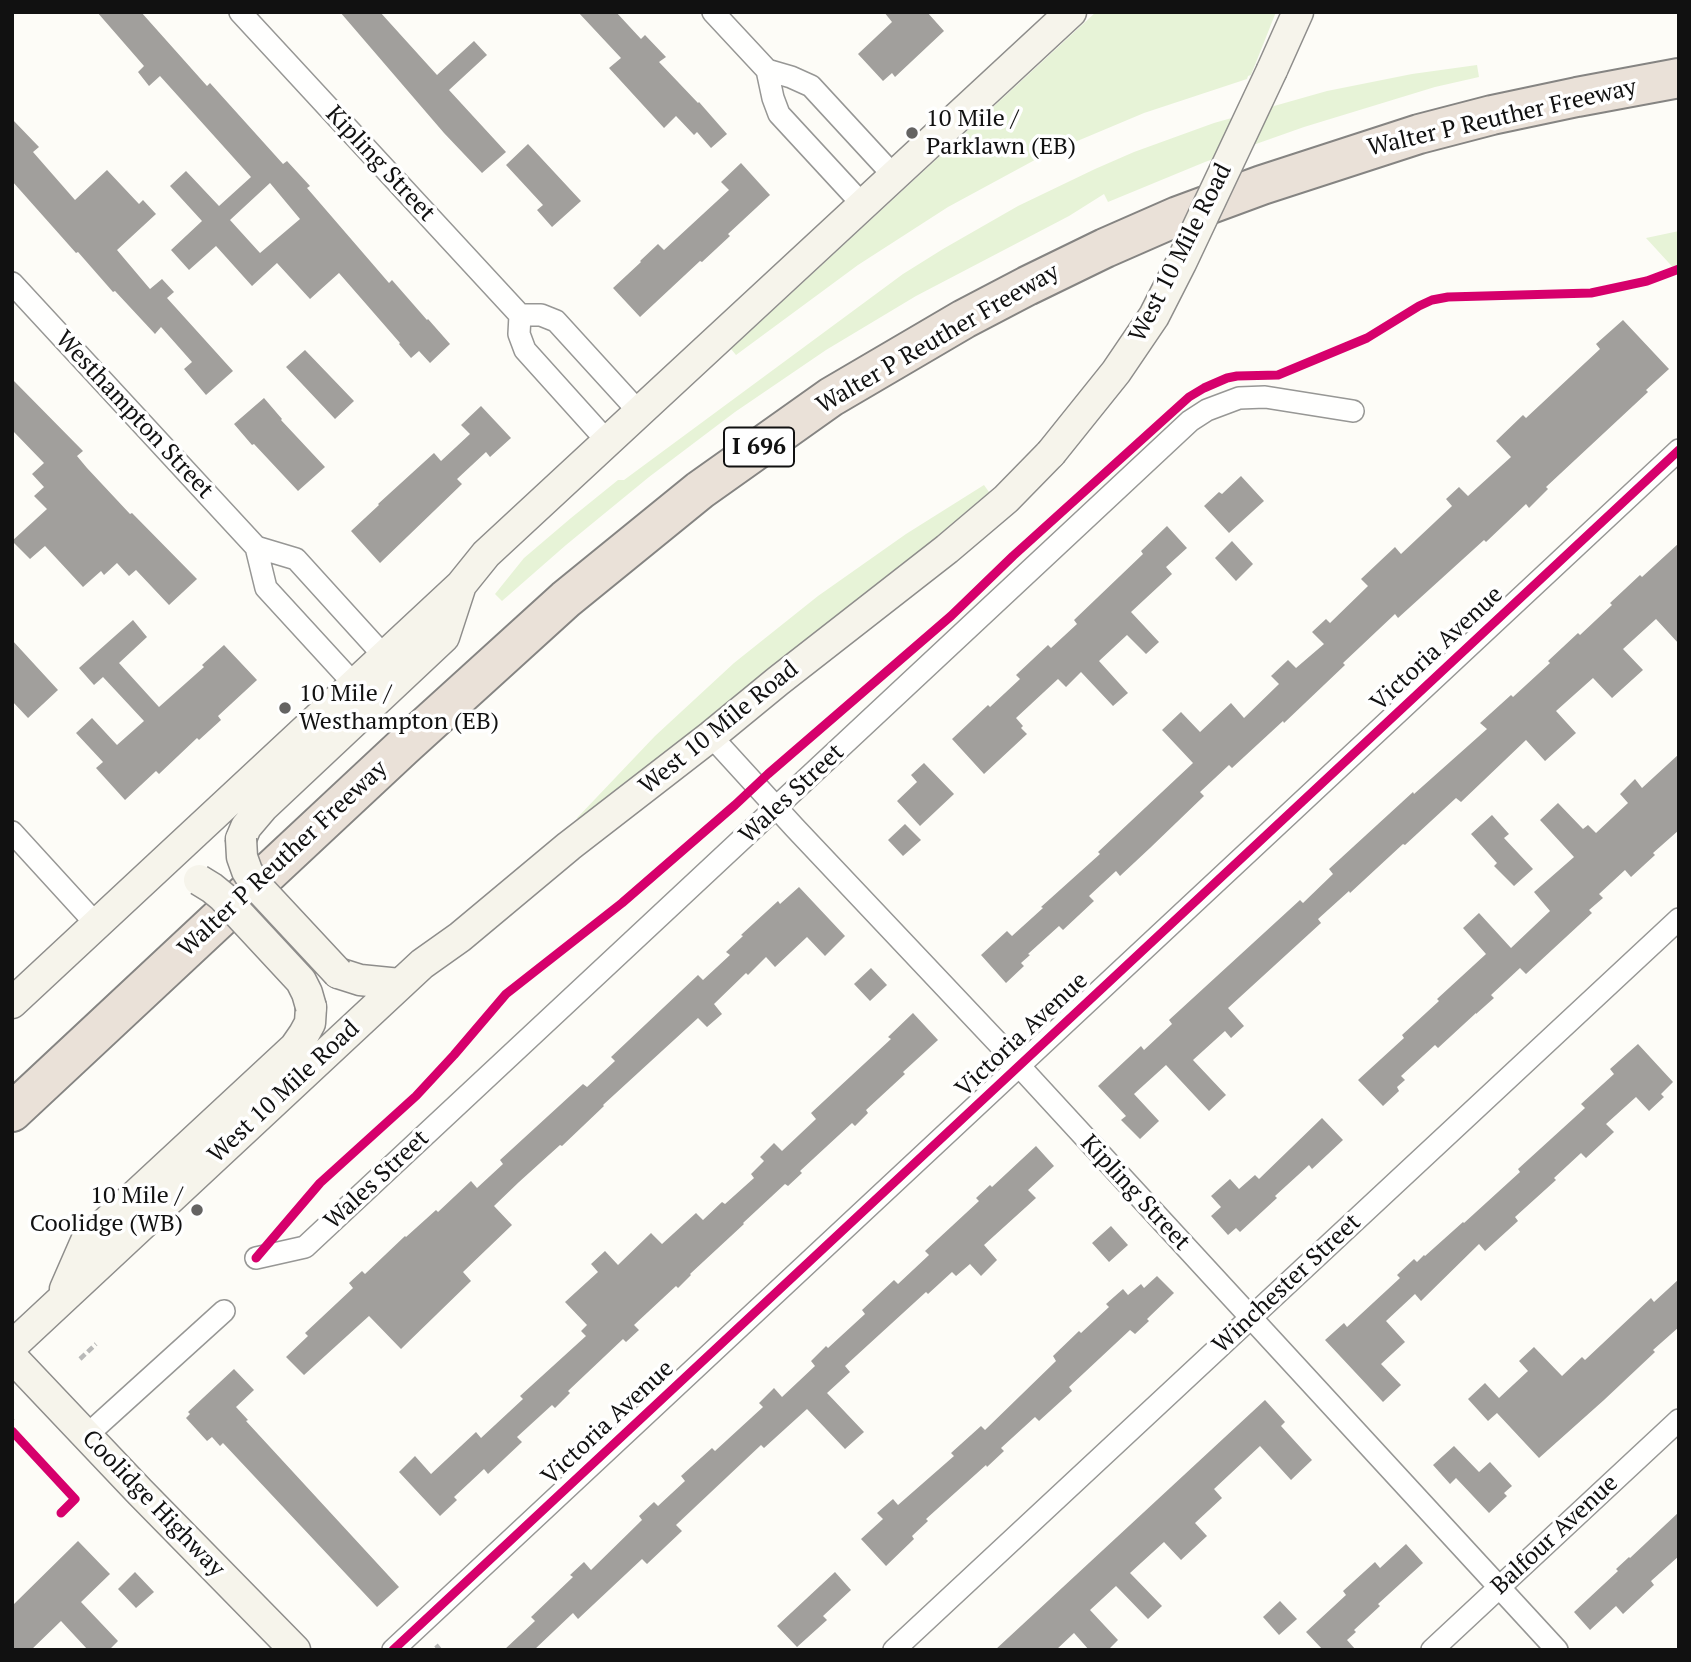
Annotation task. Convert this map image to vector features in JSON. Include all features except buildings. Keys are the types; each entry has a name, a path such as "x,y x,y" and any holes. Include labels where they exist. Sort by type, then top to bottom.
{"highway":[{"name":"Walter P Reuther Freeway","path":"12,1112 403,747 566,599 700,489 831,397 964,319 1027,286 1105,248 1262,185 1419,134 1492,115 1679,78"}],"main road":[{"path":"12,1003 385,657 461,585 486,554 1071,12"},
{"path":"1272,71 1290,12"},
{"name":"West 10 Mile Road","path":"12,1346 422,964 460,937 569,846 957,540 1006,499 1051,453 1116,372 1154,316 1298,12"},
{"path":"400,984 360,980 338,973 255,884 242,857 241,839 246,827 263,807 444,637 461,585"},
{"path":"59,1302 86,1241 295,1047 310,1023 311,1007 300,981 223,897 199,880 184,874 153,873"},
{"name":"Coolidge Highway","path":"12,1357 295,1650"}],"street":[{"name":"Kipling Street","path":"240,12 520,315"},
{"path":"713,12 767,71 779,114 863,205"},
{"path":"767,71 811,86 894,176"},
{"name":"Westhampton Street","path":"12,283 256,547 266,588 355,685"},
{"path":"607,441 525,350 519,334 520,315 541,315 556,321 639,412"},
{"name":"Wales Street","path":"256,1258 305,1247 1190,421 1207,410 1239,398 1265,397 1353,411"},
{"name":"Victoria Avenue","path":"393,1650 1679,450"},
{"path":"256,547 296,559 385,657"},
{"name":"Kipling Street","path":"711,736 1557,1650"},
{"path":"12,832 97,925"},
{"name":"Winchester Street","path":"894,1650 1679,919"},
{"path":"86,1436 224,1311"},
{"name":"Balfour Avenue","path":"1432,1650 1679,1420"}],"path":[{"path":"80,1359 96,1344"},
{"path":"61,1513 75,1499"}],"green space":[{"path":"1096,12 1276,12 1247,79 1144,113 1044,155 948,207 858,265 736,355 731,349"},
{"path":"1477,65 1479,77 1435,87 1304,127 1205,162 1108,202 1104,194 1069,216 916,296 826,350 735,412 649,477 502,601 495,594 524,558 618,480 624,480 903,274 1018,206 1134,152 1214,123 1327,91 1412,74"},
{"path":"1679,231 1679,274 1646,238"},
{"path":"984,485 989,492 939,535 580,821 577,818 655,736 734,663 818,596 906,534"}],"cycle path":[{"path":"256,1258 320,1183 416,1096 506,994 622,903 735,805 951,616 1013,556 1189,397 1227,378 1278,375 1367,338 1432,300 1448,297 1591,293 1647,281 1679,269"},
{"path":"393,1650 1679,450"},
{"path":"12,1431 75,1499 61,1513"}],"place":[{"name":"10 Mile / Parklawn (EB)","path":"912,133"},
{"name":"10 Mile / Westhampton (EB)","path":"285,708"},
{"name":"10 Mile / Coolidge (WB)","path":"197,1210"}]}
